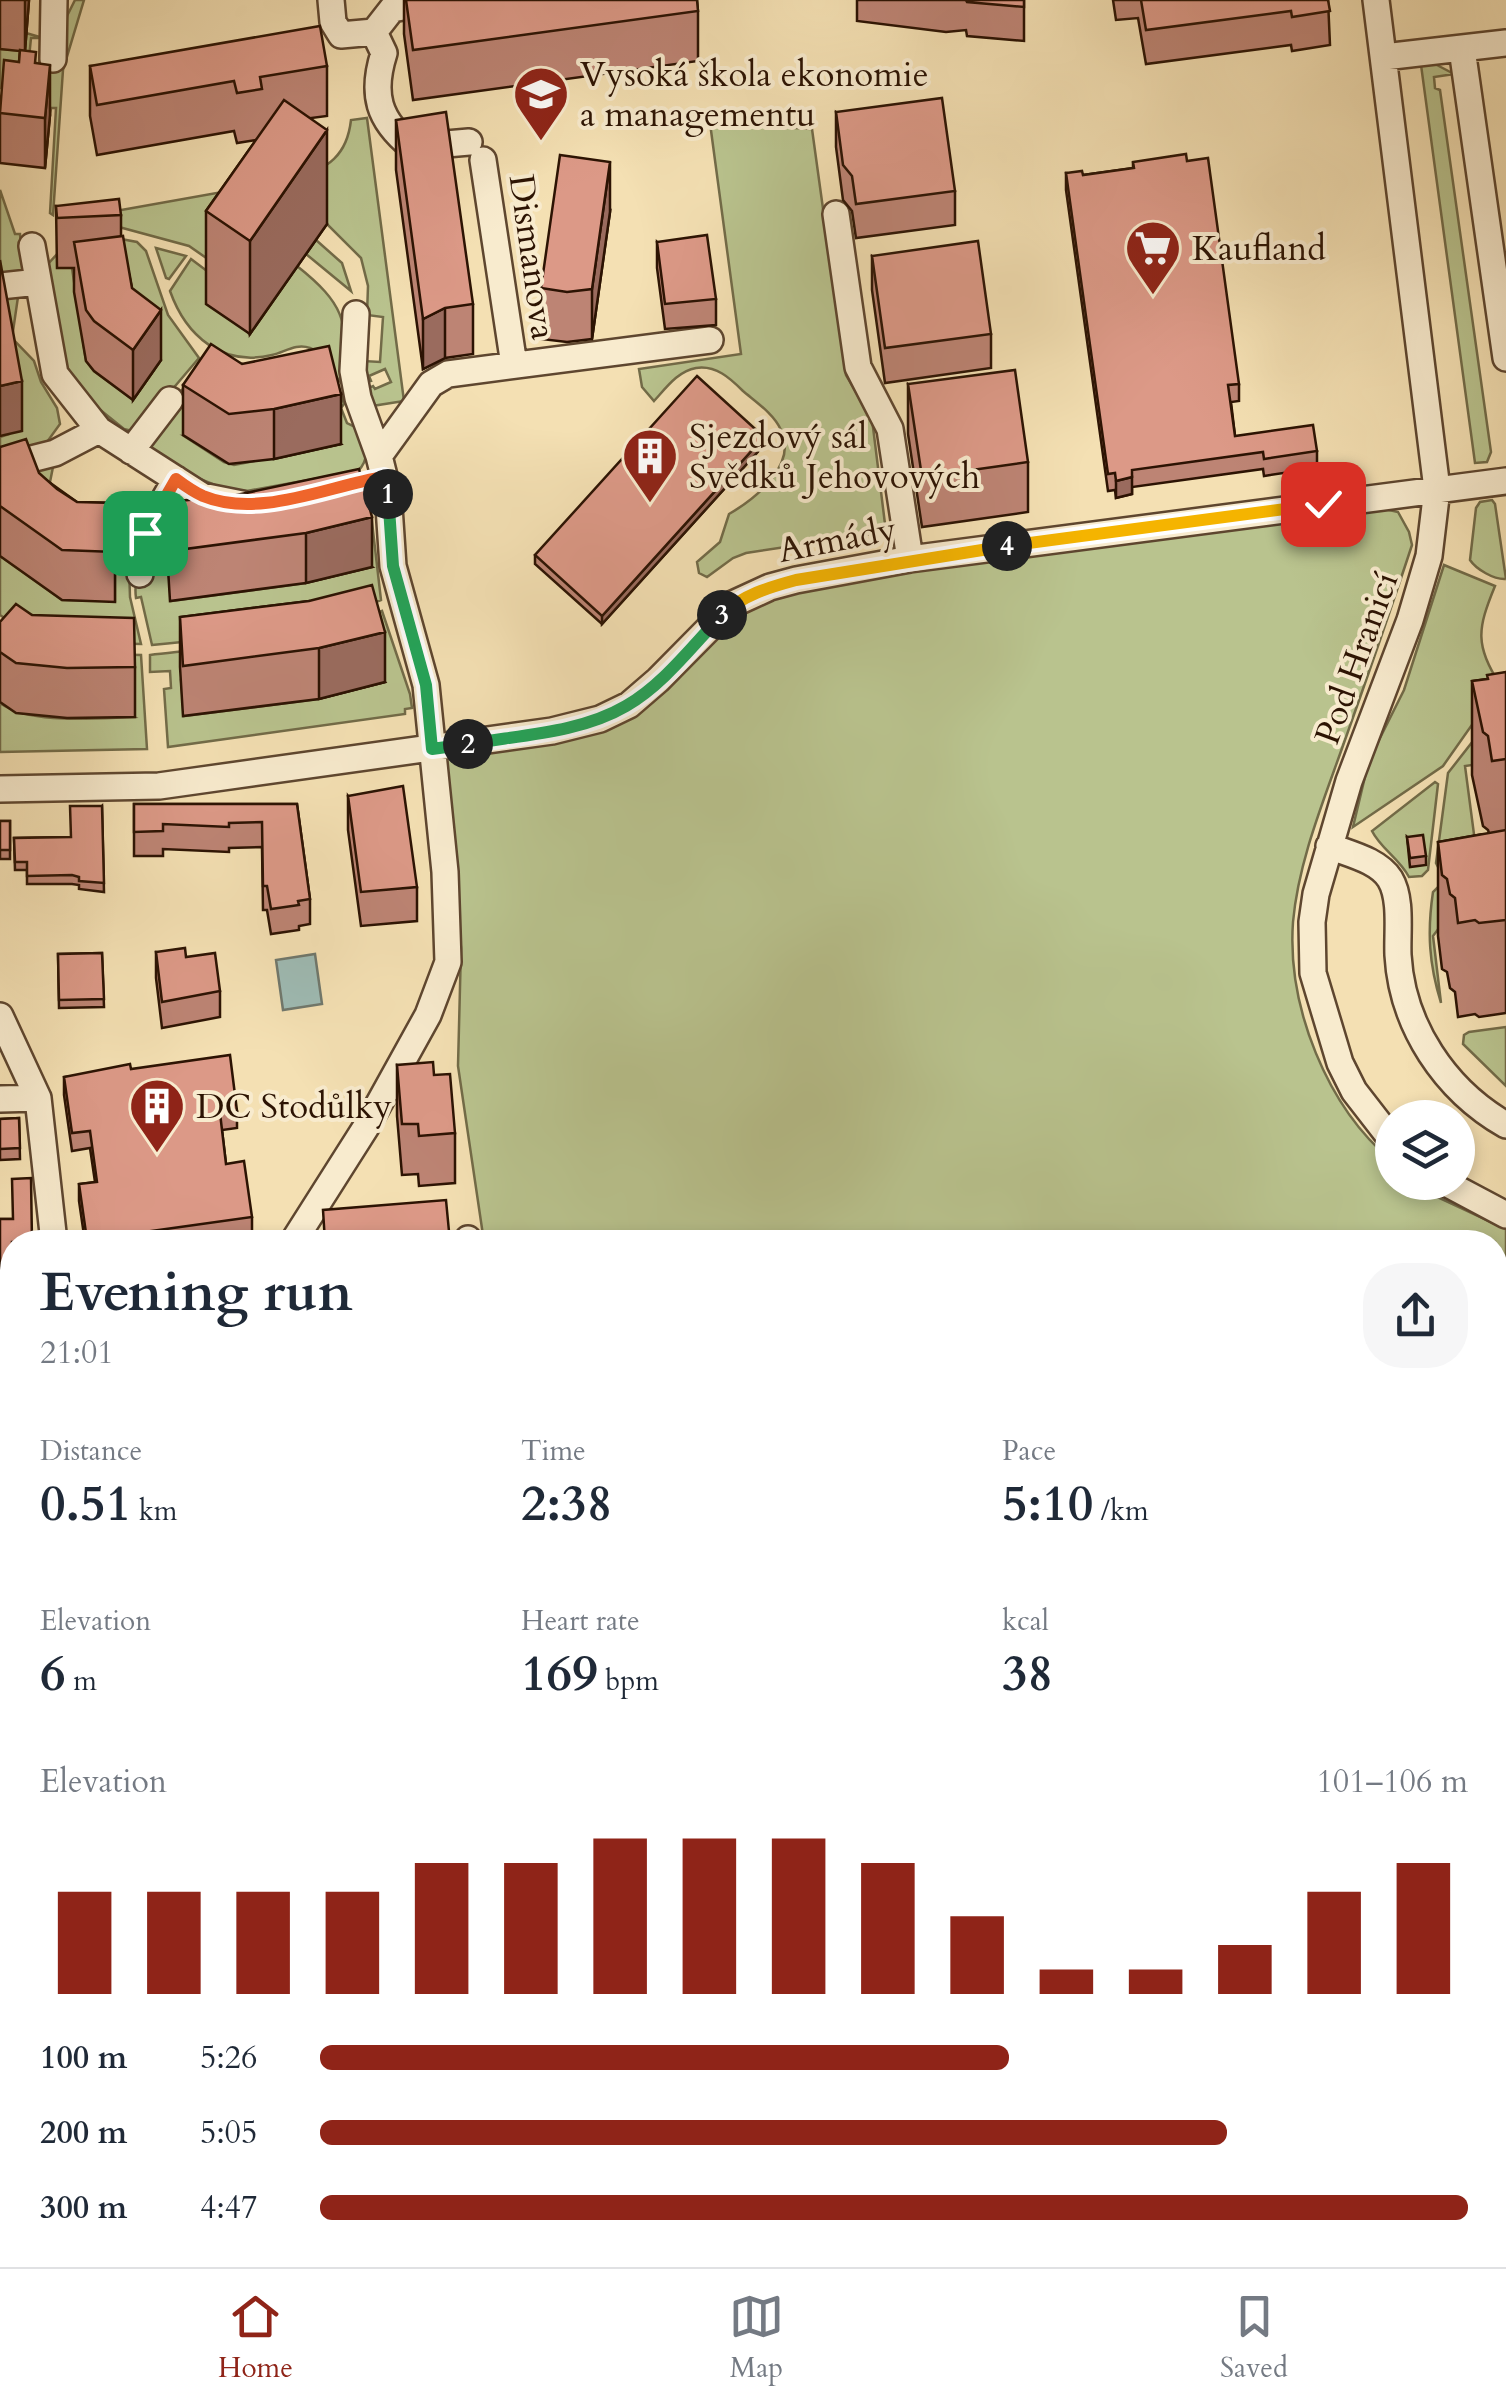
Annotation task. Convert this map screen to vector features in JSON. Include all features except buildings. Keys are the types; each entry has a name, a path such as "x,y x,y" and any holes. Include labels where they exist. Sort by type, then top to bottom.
{"street":[{"path":"54,0 54,59"},
{"path":"330,0 334,22 342,34 374,32 392,9 441,0"},
{"name":"Pod Hranicí","path":"1375,1118 1340,1063 1314,973 1312,922 1348,781 1410,620 1434,534 1437,489 1376,0"},
{"name":"Dismanova","path":"374,32 384,53 377,76 382,114 394,132 412,147 476,151 514,364"},
{"path":"1384,57 1506,43"},
{"path":"1462,49 1506,358"},
{"path":"836,214 858,366 890,428 910,560"},
{"path":"32,246 55,374 99,430 202,496 237,504 266,503"},
{"path":"0,286 38,282"},
{"path":"301,1230 375,1112 428,1015 448,962 447,905 426,685 393,566 382,466 358,398 353,371 356,314"},
{"name":"Dismanova","path":"382,466 431,384 448,374 710,340"},
{"path":"131,450 170,400"},
{"path":"0,468 55,453 99,430"},
{"path":"358,482 382,466"},
{"path":"140,574 145,533 176,479"},
{"name":"Armády","path":"0,789 159,786 552,730 600,719 629,705 733,604 796,580 910,560 1506,481"},
{"path":"1329,846 1379,867 1389,878 1396,904 1400,977 1418,1032 1456,1086 1506,1125"},
{"path":"0,1016 38,1098 53,1230"},
{"path":"0,1099 38,1098"},
{"path":"1475,1198 1506,1215"}],"green space":[{"path":"75,0 84,0 63,70 53,215 50,213 56,108 51,108 50,115 35,102 40,52 43,48 63,59 67,16"},
{"path":"26,33 43,38 31,38 26,88 0,88 0,49 24,51"},
{"path":"1435,64 1454,74 1434,77 1435,88 1440,90 1491,452 1487,462 1475,463 1421,65"},
{"path":"367,118 404,401 372,406 367,389 391,382 385,369 369,376 371,381 367,382 364,361 380,362 383,317 367,315 368,286 361,258 326,223 228,273 189,246 82,217 296,179 334,159 345,143 351,120"},
{"path":"710,123 812,129 846,375 872,419 886,532 746,553 707,577 699,573 697,562 720,542 729,514 771,480 784,456 785,443 778,424 769,414 716,371 696,368 684,373 654,401 642,387 639,369 741,354"},
{"path":"0,190 15,234 20,234 23,271 0,274"},
{"path":"121,239 137,242 146,251 168,315 199,358 136,432 124,429 73,388 63,364 48,264 59,252","holes":["70,255 154,370 133,400 86,361"]},
{"path":"316,240 342,263 351,291 306,254"},
{"path":"156,248 186,256 169,279 166,278"},
{"path":"191,259 219,280 249,334 297,266 315,281 342,319 347,389 310,348 295,347 254,358 237,356 222,352 196,334 170,291"},
{"path":"19,290 12,338 34,361 57,408 60,424 47,442 0,454 0,437 9,434 0,292"},
{"path":"203,364 332,385 341,393 347,423 359,429 365,461 358,471 247,491 220,487 150,448 178,395","holes":["184,436 341,444 234,465"]},
{"path":"53,467 45,507 92,540 128,535 130,597 141,644 40,642 0,615 0,556 62,600 115,601 115,566 0,479"},
{"path":"362,491 369,496 381,600 297,625 152,645 141,597 136,598 138,571 178,496","holes":["168,565 306,583 171,601"]},
{"path":"1492,500 1506,579 1486,573 1470,560 1476,508 1480,502"},
{"path":"1380,508 1398,512 1412,545 1305,858 1293,922 1297,988 1316,1053 1331,1084 1348,1113 1375,1145 1375,1200 1444,1200 1506,1230 482,1230 458,1066 461,948 445,760 608,728 720,629 762,603 818,581"},
{"path":"1444,565 1495,586 1481,637 1486,658 1500,685 1443,766 1353,827 1369,760 1404,690"},
{"path":"382,611 410,694 412,708 405,709 405,714 168,747 164,689 171,688 170,671 150,672 150,655 268,640","holes":["181,680 385,682 318,699 184,716"]},
{"path":"0,644 42,653 141,655 147,749 0,752 0,703 28,715 46,717 134,717"},
{"path":"1484,727 1506,760 1465,766 1477,857 1439,869 1436,863 1448,773"},
{"path":"1435,782 1438,784 1428,870 1422,876 1409,877 1372,831"},
{"path":"1443,882 1439,928 1433,936 1441,1003 1432,961 1430,921 1433,892"},
{"path":"1506,1027 1506,1086 1463,1044 1464,1035 1469,1032"}],"water":[{"path":"315,954 322,1004 283,1010 276,960"}],"place":[{"name":"Vysoká škola ekonomie a managementu","path":"541,143"},
{"name":"Kaufland","path":"1153,297"},
{"name":"Sjezdový sál Svědků Jehovových","path":"650,505"},
{"name":"DC Stodůlky","path":"157,1155"}],"route":[{"path":"145,533 176,479 202,496 237,504 266,503 384,477 393,566 426,685 432,749 600,719 629,705 658,680 733,604 770,587 910,560 1323,504"}]}
